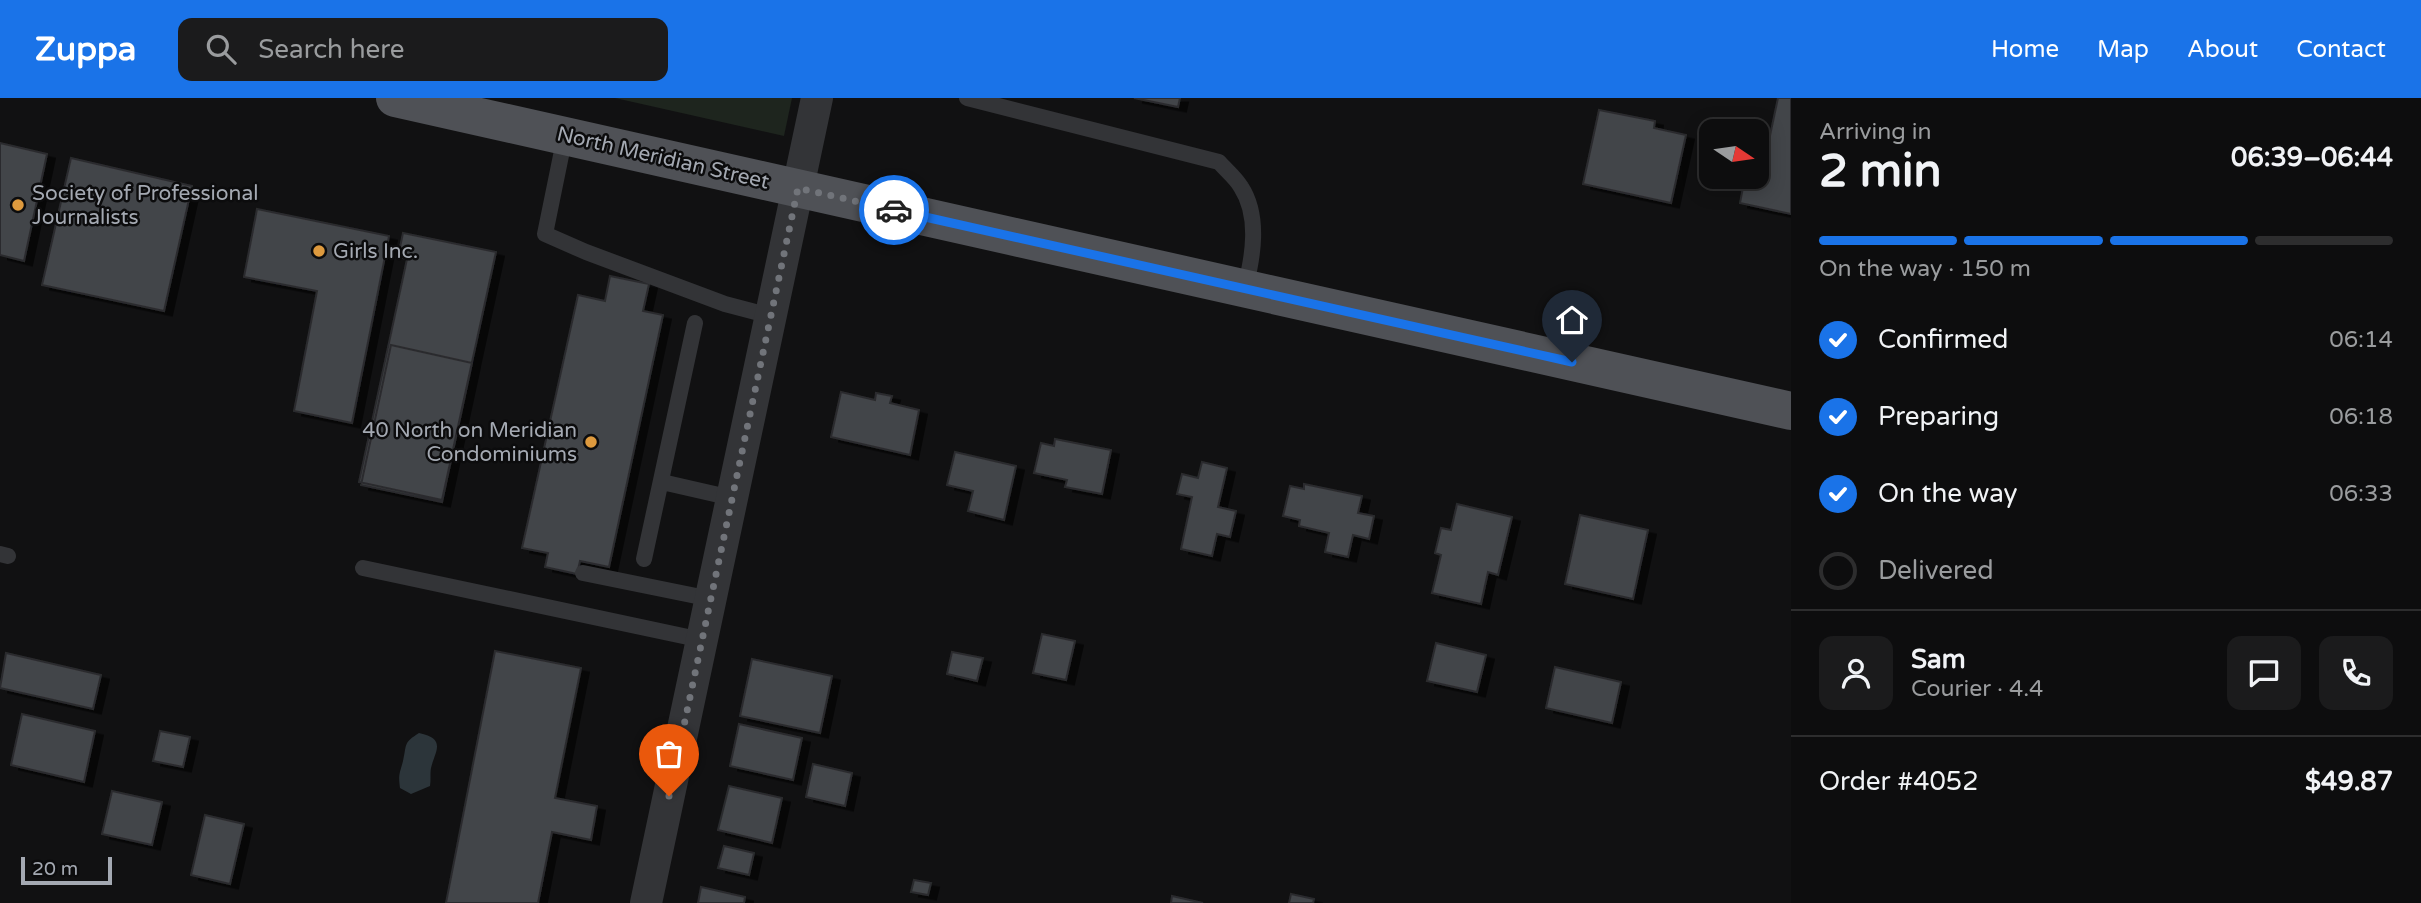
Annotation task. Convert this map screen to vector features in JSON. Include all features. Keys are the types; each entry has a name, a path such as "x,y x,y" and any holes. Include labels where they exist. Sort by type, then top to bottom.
{"main road":[{"name":"North Meridian Street","path":"395,98 1791,411"}],"street":[{"path":"646,903 817,98"}],"lane":[{"path":"967,98 1219,162 1241,187 1252,212 1252,260 1245,288"},
{"path":"565,136 545,234 725,304 771,316"},
{"path":"644,559 695,323"},
{"path":"662,482 732,498"},
{"path":"363,568 702,640"},
{"path":"583,573 711,599"}],"shaded area":[{"path":"615,98 792,98 784,136"},
{"path":"419,733 433,739 437,746 431,768 430,786 411,794 400,788 399,780 406,744"}],"building":[{"path":"1134,98 1180,98 1178,107"},
{"path":"1778,98 1791,98 1791,214 1740,203 1743,189 1769,189 1769,140"},
{"path":"1599,110 1655,121 1654,128 1686,135 1671,203 1583,184"},
{"name":"Society of Professional Journalists","path":"0,143 47,154 24,261 0,255"},
{"path":"71,158 192,186 164,311 42,285"},
{"path":"257,209 389,236 352,423 294,411 317,291 244,277"},
{"path":"403,233 496,252 442,500 359,482 407,259 398,257"},
{"name":"40 North on Meridian Condominiums","path":"610,276 649,284 643,311 663,315 609,567 580,561 577,574 545,567 548,553 522,548 578,295 605,301"},
{"path":"391,345 472,363 442,502 361,485"},
{"path":"841,392 875,400 876,393 892,396 890,403 919,410 910,455 831,437"},
{"path":"1055,439 1111,450 1102,494 1065,487 1067,480 1034,473 1041,443 1054,446"},
{"path":"955,452 1016,466 1004,520 968,511 973,491 947,485"},
{"path":"1202,462 1227,468 1218,507 1236,511 1230,537 1217,534 1212,556 1181,549 1192,497 1177,494 1182,474 1198,478"},
{"path":"1304,484 1362,496 1358,513 1374,516 1369,539 1353,535 1348,557 1325,552 1329,533 1299,526 1300,520 1283,516 1290,486 1304,489"},
{"path":"1457,504 1512,517 1498,575 1488,572 1481,604 1432,593 1441,555 1435,553 1441,528 1451,530"},
{"path":"1580,515 1648,530 1633,599 1565,584"},
{"path":"1042,634 1075,641 1066,680 1033,673"},
{"path":"1436,643 1486,655 1477,692 1427,681"},
{"path":"495,651 581,668 555,798 597,806 591,840 552,832 538,903 446,903"},
{"path":"952,652 983,658 977,681 947,674"},
{"path":"6,653 101,675 93,709 0,688"},
{"path":"752,659 832,676 820,733 740,716"},
{"path":"1555,667 1621,682 1612,723 1546,708"},
{"path":"22,714 95,731 84,782 11,765"},
{"path":"739,724 802,738 793,780 730,766"},
{"path":"160,731 190,737 183,767 153,761"},
{"path":"813,764 852,773 845,806 806,797"},
{"path":"729,786 782,798 772,843 718,830"},
{"path":"112,791 162,802 152,845 102,834"},
{"path":"205,815 244,824 230,884 191,875"},
{"path":"724,846 754,853 749,875 718,868"},
{"path":"914,880 931,883 928,895 911,892"},
{"path":"701,887 745,897 744,903 698,903"},
{"path":"1291,894 1314,899 1313,903 1289,903"},
{"path":"1172,896 1203,903 1171,903"}],"way so far":[{"path":"669,796 798,188 894,210"}],"place":[{"name":"Society of Professional Journalists","path":"18,205"},
{"name":"Girls Inc.","path":"319,251"},
{"name":"40 North on Meridian Condominiums","path":"591,442"}],"route":[{"path":"894,210 1572,362"}]}
